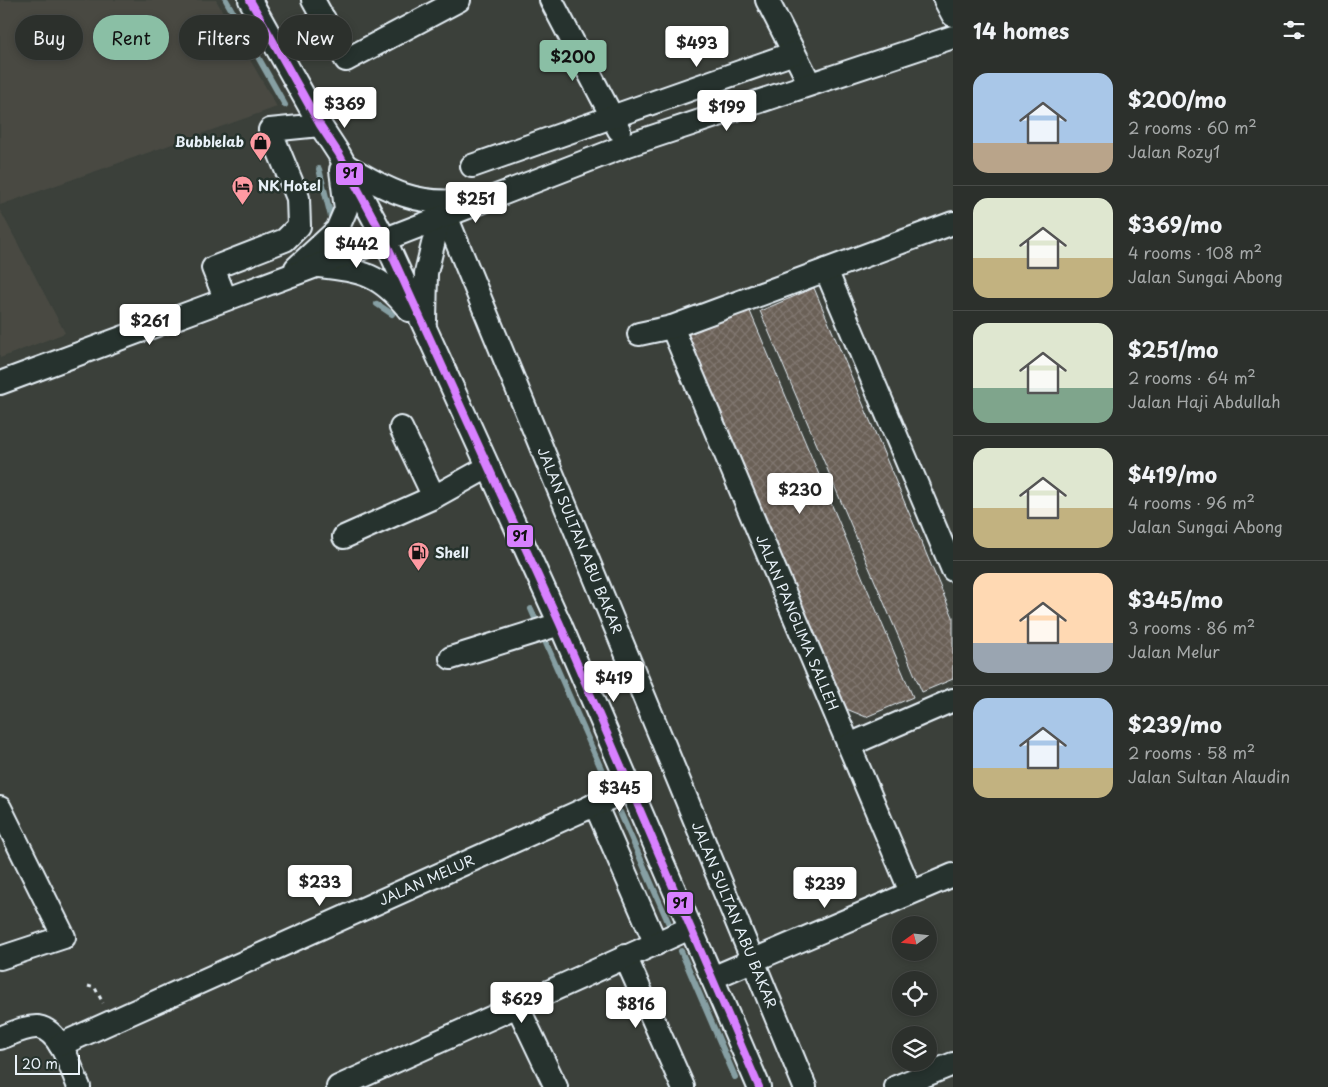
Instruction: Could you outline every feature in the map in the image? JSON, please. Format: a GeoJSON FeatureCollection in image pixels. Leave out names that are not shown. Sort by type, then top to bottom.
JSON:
{"type":"FeatureCollection","features":[{"type":"Feature","properties":{"kind":"street"},"geometry":{"type":"LineString","coordinates":[[250,0],[384,238],[560,624],[712,978],[754,1085]]}},
{"type":"Feature","properties":{"kind":"street"},"geometry":{"type":"LineString","coordinates":[[276,46],[318,10],[346,60],[421,9],[459,0]]}},
{"type":"Feature","properties":{"kind":"street"},"geometry":{"type":"LineString","coordinates":[[551,0],[628,146]]}},
{"type":"Feature","properties":{"kind":"street"},"geometry":{"type":"LineString","coordinates":[[767,0],[810,84]]}},
{"type":"Feature","properties":{"kind":"street"},"geometry":{"type":"LineString","coordinates":[[945,0],[953,15]]}},
{"type":"Feature","properties":{"kind":"street"},"geometry":{"type":"LineString","coordinates":[[0,383],[225,298],[316,266],[384,238],[628,146],[953,37]]}},
{"type":"Feature","properties":{"kind":"street"},"geometry":{"type":"LineString","coordinates":[[472,166],[794,53]]}},
{"type":"Feature","properties":{"kind":"street"},"geometry":{"type":"LineString","coordinates":[[225,298],[212,268],[285,240],[299,226],[298,198],[270,130],[320,124]]}},
{"type":"Feature","properties":{"kind":"street"},"geometry":{"type":"LineString","coordinates":[[341,159],[375,183],[416,200],[445,203],[491,197]]}},
{"type":"Feature","properties":{"kind":"street"},"geometry":{"type":"LineString","coordinates":[[288,276],[337,230],[346,209],[341,159]]}},
{"type":"Feature","properties":{"kind":"street"},"geometry":{"type":"LineString","coordinates":[[427,332],[426,273],[443,217]]}},
{"type":"Feature","properties":{"kind":"street","name":"JALAN SULTAN ABU BAKAR"},"geometry":{"type":"LineString","coordinates":[[443,217],[805,1087]]}},
{"type":"Feature","properties":{"kind":"street"},"geometry":{"type":"LineString","coordinates":[[639,334],[672,327],[953,223]]}},
{"type":"Feature","properties":{"kind":"street"},"geometry":{"type":"LineString","coordinates":[[316,266],[355,270],[379,280],[395,292],[427,332]]}},
{"type":"Feature","properties":{"kind":"street"},"geometry":{"type":"LineString","coordinates":[[826,270],[953,570]]}},
{"type":"Feature","properties":{"kind":"street","name":"JALAN PANGLIMA SALLEH"},"geometry":{"type":"LineString","coordinates":[[672,327],[911,892]]}},
{"type":"Feature","properties":{"kind":"street"},"geometry":{"type":"LineString","coordinates":[[401,428],[434,497]]}},
{"type":"Feature","properties":{"kind":"street"},"geometry":{"type":"LineString","coordinates":[[344,537],[434,497],[488,467]]}},
{"type":"Feature","properties":{"kind":"street"},"geometry":{"type":"LineString","coordinates":[[451,658],[560,624]]}},
{"type":"Feature","properties":{"kind":"street"},"geometry":{"type":"LineString","coordinates":[[849,745],[953,700]]}},
{"type":"Feature","properties":{"kind":"street","name":"JALAN MELUR"},"geometry":{"type":"LineString","coordinates":[[60,1045],[630,789]]}},
{"type":"Feature","properties":{"kind":"street"},"geometry":{"type":"LineString","coordinates":[[595,804],[656,944]]}},
{"type":"Feature","properties":{"kind":"street"},"geometry":{"type":"LineString","coordinates":[[0,808],[64,936],[0,958]]}},
{"type":"Feature","properties":{"kind":"street"},"geometry":{"type":"LineString","coordinates":[[712,978],[953,875]]}},
{"type":"Feature","properties":{"kind":"street"},"geometry":{"type":"LineString","coordinates":[[338,1087],[690,928]]}},
{"type":"Feature","properties":{"kind":"street"},"geometry":{"type":"LineString","coordinates":[[625,956],[682,1087]]}},
{"type":"Feature","properties":{"kind":"street"},"geometry":{"type":"LineString","coordinates":[[517,1006],[556,1087]]}},
{"type":"Feature","properties":{"kind":"street"},"geometry":{"type":"LineString","coordinates":[[0,1038],[27,1028],[38,1027],[49,1032],[60,1045],[79,1087]]}},
{"type":"Feature","properties":{"kind":"street"},"geometry":{"type":"LineString","coordinates":[[896,1087],[953,1064]]}},
{"type":"Feature","properties":{"kind":"shaded area"},"geometry":{"type":"Polygon","coordinates":[[[0,0],[216,0],[225,15],[179,15],[179,60],[250,60],[277,107],[0,205],[0,0]]]}},
{"type":"Feature","properties":{"kind":"shaded area"},"geometry":{"type":"Polygon","coordinates":[[[0,210],[65,333],[0,358],[0,210]]]}},
{"type":"Feature","properties":{"kind":"building"},"geometry":{"type":"Polygon","coordinates":[[[814,288],[953,617],[953,679],[922,692],[760,311],[814,288]]]}},
{"type":"Feature","properties":{"kind":"building"},"geometry":{"type":"Polygon","coordinates":[[[749,309],[913,697],[866,717],[844,708],[687,335],[749,309]]]}},
{"type":"Feature","properties":{"kind":"waterway"},"geometry":{"type":"LineString","coordinates":[[226,0],[285,105]]}},
{"type":"Feature","properties":{"kind":"waterway"},"geometry":{"type":"LineString","coordinates":[[319,169],[331,217]]}},
{"type":"Feature","properties":{"kind":"waterway"},"geometry":{"type":"LineString","coordinates":[[377,304],[392,314]]}},
{"type":"Feature","properties":{"kind":"waterway"},"geometry":{"type":"LineString","coordinates":[[531,609],[606,780]]}},
{"type":"Feature","properties":{"kind":"waterway"},"geometry":{"type":"LineString","coordinates":[[620,812],[669,924]]}},
{"type":"Feature","properties":{"kind":"waterway"},"geometry":{"type":"LineString","coordinates":[[681,951],[735,1077]]}},
{"type":"Feature","properties":{"kind":"transit line","name":"91"},"geometry":{"type":"LineString","coordinates":[[250,0],[320,125],[339,154],[384,238],[560,624],[759,1087]]}},
{"type":"Feature","properties":{"kind":"place","name":"Bubblelab"},"geometry":{"type":"Point","coordinates":[260,161]}},
{"type":"Feature","properties":{"kind":"place","name":"NK Hotel"},"geometry":{"type":"Point","coordinates":[242,205]}},
{"type":"Feature","properties":{"kind":"place","name":"Shell"},"geometry":{"type":"Point","coordinates":[419,572]}}]}
